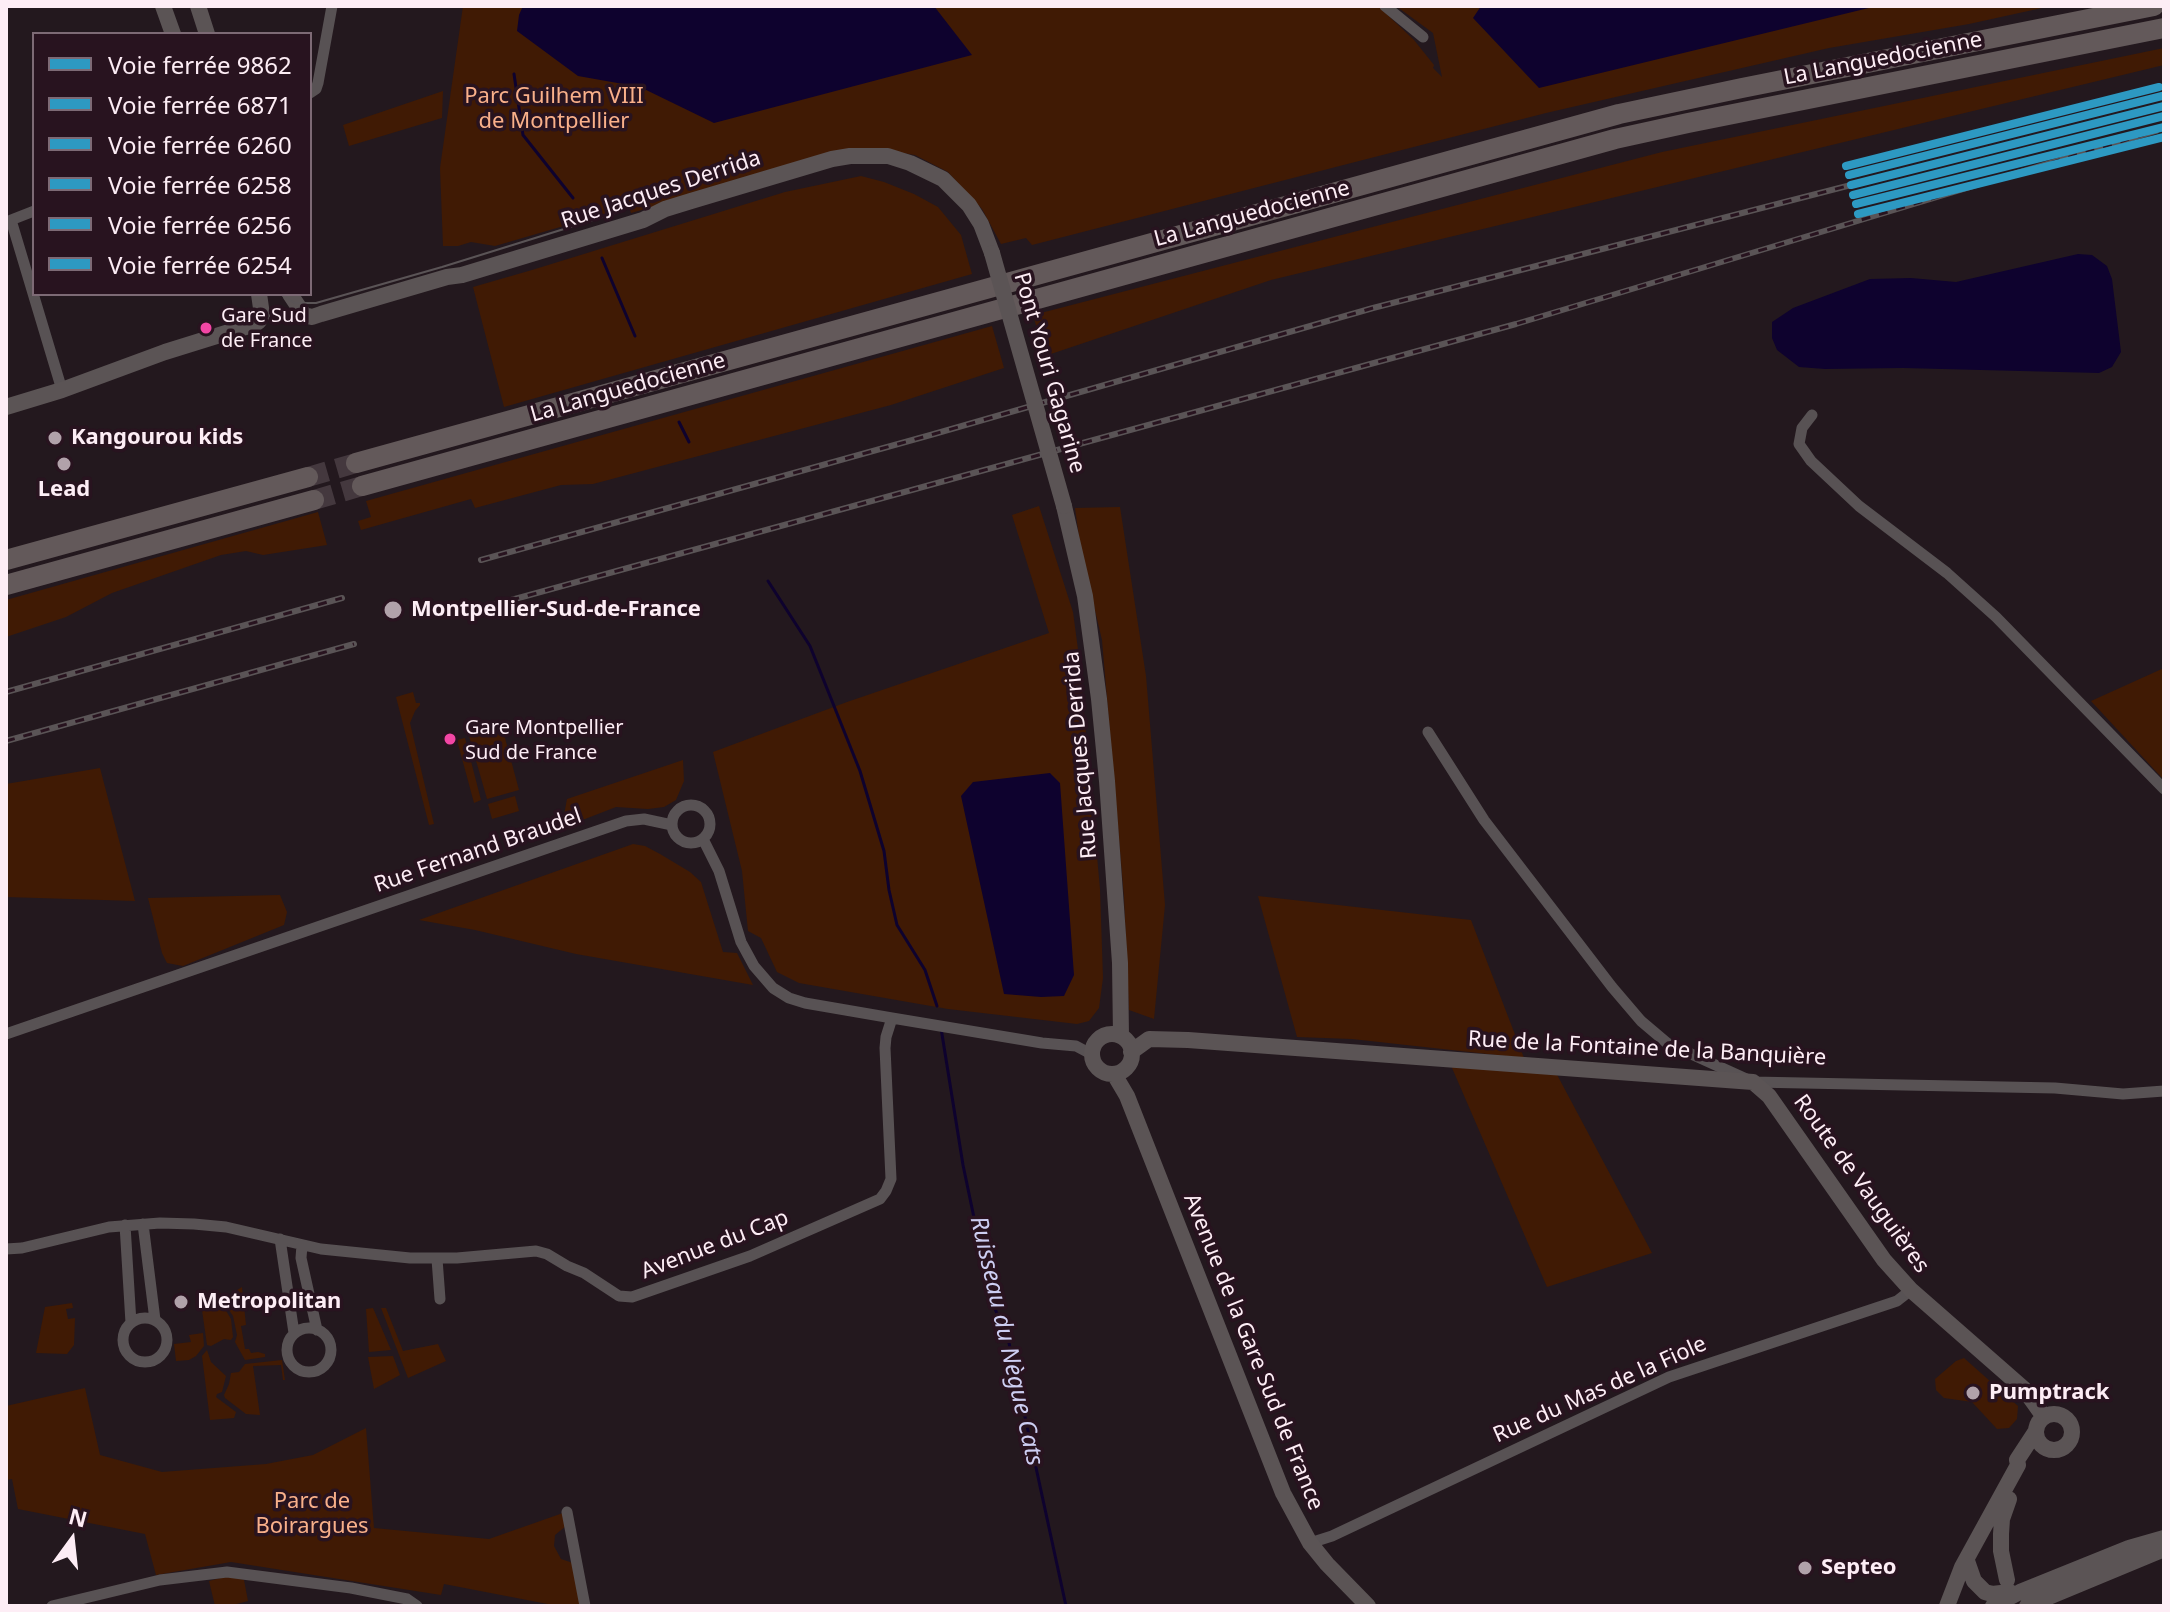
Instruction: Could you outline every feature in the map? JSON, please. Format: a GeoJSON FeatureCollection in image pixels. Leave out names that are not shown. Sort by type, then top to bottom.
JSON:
{"type":"FeatureCollection","features":[{"type":"Feature","properties":{"kind":"highway","name":"La Languedocienne"},"geometry":{"type":"LineString","coordinates":[[356,463],[1619,114],[2154,6]]}},
{"type":"Feature","properties":{"kind":"highway","name":"La Languedocienne"},"geometry":{"type":"LineString","coordinates":[[362,486],[1615,139],[2164,28]]}},
{"type":"Feature","properties":{"kind":"highway"},"geometry":{"type":"LineString","coordinates":[[6,560],[308,477]]}},
{"type":"Feature","properties":{"kind":"highway"},"geometry":{"type":"LineString","coordinates":[[6,585],[314,500]]}},
{"type":"Feature","properties":{"kind":"street"},"geometry":{"type":"LineString","coordinates":[[163,6],[172,32]]}},
{"type":"Feature","properties":{"kind":"street"},"geometry":{"type":"LineString","coordinates":[[198,6],[206,32]]}},
{"type":"Feature","properties":{"kind":"street"},"geometry":{"type":"LineString","coordinates":[[312,92],[318,83],[332,6]]}},
{"type":"Feature","properties":{"kind":"street"},"geometry":{"type":"LineString","coordinates":[[1385,6],[1423,37]]}},
{"type":"Feature","properties":{"kind":"street","name":"Rue Jacques Derrida"},"geometry":{"type":"LineString","coordinates":[[291,296],[304,315],[312,317],[462,275],[628,224],[691,201],[850,156],[888,156],[943,179],[969,205],[981,224],[992,253]]}},
{"type":"Feature","properties":{"kind":"street"},"geometry":{"type":"LineString","coordinates":[[32,212],[11,220],[32,290]]}},
{"type":"Feature","properties":{"kind":"street","name":"Pont Youri Gagarine"},"geometry":{"type":"LineString","coordinates":[[992,253],[1064,506]]}},
{"type":"Feature","properties":{"kind":"street"},"geometry":{"type":"LineString","coordinates":[[34,296],[62,390]]}},
{"type":"Feature","properties":{"kind":"street"},"geometry":{"type":"LineString","coordinates":[[6,407],[255,324],[262,315],[259,296]]}},
{"type":"Feature","properties":{"kind":"street"},"geometry":{"type":"LineString","coordinates":[[1812,415],[1802,428],[1799,444],[1811,461],[1859,506],[1947,573],[1996,617],[2164,789]]}},
{"type":"Feature","properties":{"kind":"street","name":"Rue Jacques Derrida"},"geometry":{"type":"LineString","coordinates":[[1064,506],[1094,649],[1120,963],[1121,1004],[1098,1043]]}},
{"type":"Feature","properties":{"kind":"street","name":"Route de Vauguières"},"geometry":{"type":"LineString","coordinates":[[1428,732],[1484,820],[1641,1021],[1667,1043],[1753,1082],[1769,1096],[1884,1260],[1911,1290],[2024,1389],[2040,1424]]}},
{"type":"Feature","properties":{"kind":"street"},"geometry":{"type":"LineString","coordinates":[[686,805],[698,806],[707,813],[710,824],[707,835],[692,843],[680,840],[672,825],[680,808],[686,805]]}},
{"type":"Feature","properties":{"kind":"street","name":"Rue Fernand Braudel"},"geometry":{"type":"LineString","coordinates":[[6,1034],[626,821],[644,819],[672,825]]}},
{"type":"Feature","properties":{"kind":"street"},"geometry":{"type":"LineString","coordinates":[[703,839],[719,871],[741,942],[761,977],[789,998],[1042,1043],[1098,1043],[1130,1046],[1129,1064],[1120,1072],[1107,1074],[1096,1067],[1098,1043]]}},
{"type":"Feature","properties":{"kind":"street","name":"Avenue du Cap"},"geometry":{"type":"LineString","coordinates":[[6,1249],[22,1248],[93,1229],[143,1224],[194,1224],[226,1227],[302,1245],[366,1254],[437,1259],[536,1251],[584,1273],[619,1296],[632,1297],[750,1256],[880,1199],[891,1179],[885,1048],[892,1018]]}},
{"type":"Feature","properties":{"kind":"street","name":"Rue de la Fontaine de la Banquière"},"geometry":{"type":"LineString","coordinates":[[1131,1052],[1149,1039],[1188,1040],[1753,1082],[2055,1088],[2123,1094],[2164,1091]]}},
{"type":"Feature","properties":{"kind":"street","name":"Avenue de la Gare Sud de France"},"geometry":{"type":"LineString","coordinates":[[1120,1072],[1283,1493],[1310,1543],[1333,1572],[1368,1606]]}},
{"type":"Feature","properties":{"kind":"street"},"geometry":{"type":"LineString","coordinates":[[143,1224],[155,1320]]}},
{"type":"Feature","properties":{"kind":"street"},"geometry":{"type":"LineString","coordinates":[[125,1225],[131,1323],[124,1336],[126,1350],[135,1360],[148,1362],[162,1355],[167,1342],[165,1329],[155,1320],[140,1319],[131,1323]]}},
{"type":"Feature","properties":{"kind":"street"},"geometry":{"type":"LineString","coordinates":[[280,1239],[294,1333],[287,1347],[289,1358],[296,1367],[307,1372],[324,1366],[330,1355],[327,1337],[317,1330],[305,1328],[294,1333]]}},
{"type":"Feature","properties":{"kind":"street"},"geometry":{"type":"LineString","coordinates":[[302,1245],[301,1258],[317,1330]]}},
{"type":"Feature","properties":{"kind":"street"},"geometry":{"type":"LineString","coordinates":[[437,1259],[440,1299]]}},
{"type":"Feature","properties":{"kind":"street","name":"Rue du Mas de la Fiole"},"geometry":{"type":"LineString","coordinates":[[1310,1543],[1332,1536],[1669,1377],[1897,1301],[1911,1290]]}},
{"type":"Feature","properties":{"kind":"street"},"geometry":{"type":"LineString","coordinates":[[2007,1580],[2001,1534],[2006,1505],[2013,1490],[2017,1460],[2040,1424],[2049,1414],[2067,1418],[2072,1429],[2070,1441],[2057,1450],[2048,1449],[2039,1442],[2040,1424]]}},
{"type":"Feature","properties":{"kind":"street"},"geometry":{"type":"LineString","coordinates":[[1947,1606],[1966,1580],[1967,1561],[2015,1472],[2048,1449]]}},
{"type":"Feature","properties":{"kind":"street"},"geometry":{"type":"LineString","coordinates":[[567,1512],[585,1606]]}},
{"type":"Feature","properties":{"kind":"street"},"geometry":{"type":"LineString","coordinates":[[1993,1606],[2023,1599],[2162,1544]]}},
{"type":"Feature","properties":{"kind":"street"},"geometry":{"type":"LineString","coordinates":[[52,1606],[160,1580],[227,1572],[351,1588],[407,1599],[417,1606]]}},
{"type":"Feature","properties":{"kind":"street"},"geometry":{"type":"LineString","coordinates":[[1966,1580],[1985,1592],[2004,1592],[2023,1599]]}},
{"type":"Feature","properties":{"kind":"green space","name":"Parc Guilhem VIII de Montpellier"},"geometry":{"type":"Polygon","coordinates":[[[463,6],[1378,6],[1414,40],[1442,77],[1433,33],[1396,6],[2051,6],[1969,24],[1829,48],[1546,113],[1032,245],[1026,238],[1001,244],[982,209],[948,172],[915,155],[874,148],[834,155],[631,213],[629,207],[495,246],[471,242],[443,246],[440,168],[463,6]]]}},
{"type":"Feature","properties":{"kind":"green space"},"geometry":{"type":"Polygon","coordinates":[[[2164,48],[2164,65],[1271,280],[1045,356],[1033,315],[1662,152],[2164,48]]]}},
{"type":"Feature","properties":{"kind":"green space"},"geometry":{"type":"Polygon","coordinates":[[[443,91],[442,118],[349,146],[343,125],[443,91]]]}},
{"type":"Feature","properties":{"kind":"green space"},"geometry":{"type":"Polygon","coordinates":[[[861,176],[914,194],[938,207],[961,235],[972,274],[504,407],[473,287],[785,192],[861,176]]]}},
{"type":"Feature","properties":{"kind":"green space"},"geometry":{"type":"Polygon","coordinates":[[[992,326],[1004,368],[891,405],[593,484],[561,485],[475,508],[471,499],[361,530],[358,521],[371,517],[366,501],[992,326]]]}},
{"type":"Feature","properties":{"kind":"green space"},"geometry":{"type":"Polygon","coordinates":[[[1039,506],[1073,612],[1079,657],[1100,889],[1103,978],[1099,1008],[1089,1021],[1077,1024],[948,1009],[799,983],[777,972],[761,938],[748,931],[742,871],[713,752],[1049,633],[1012,515],[1039,506]]]}},
{"type":"Feature","properties":{"kind":"green space"},"geometry":{"type":"Polygon","coordinates":[[[1120,507],[1146,676],[1165,905],[1154,1019],[1129,1010],[1124,897],[1102,640],[1081,551],[1075,508],[1120,507]]]}},
{"type":"Feature","properties":{"kind":"green space"},"geometry":{"type":"Polygon","coordinates":[[[318,512],[327,545],[263,555],[246,551],[221,555],[112,593],[66,617],[6,637],[6,600],[318,512]]]}},
{"type":"Feature","properties":{"kind":"green space"},"geometry":{"type":"Polygon","coordinates":[[[2164,668],[2164,780],[2091,701],[2164,668]]]}},
{"type":"Feature","properties":{"kind":"green space"},"geometry":{"type":"Polygon","coordinates":[[[413,692],[416,703],[420,705],[410,723],[434,824],[429,825],[396,697],[413,692]]]}},
{"type":"Feature","properties":{"kind":"green space"},"geometry":{"type":"Polygon","coordinates":[[[502,727],[519,790],[487,799],[469,736],[502,727]]]}},
{"type":"Feature","properties":{"kind":"green space"},"geometry":{"type":"Polygon","coordinates":[[[465,738],[481,800],[474,803],[457,740],[465,738]]]}},
{"type":"Feature","properties":{"kind":"green space"},"geometry":{"type":"Polygon","coordinates":[[[683,760],[684,781],[676,800],[664,807],[616,807],[567,826],[564,815],[567,799],[683,760]]]}},
{"type":"Feature","properties":{"kind":"green space"},"geometry":{"type":"Polygon","coordinates":[[[100,768],[135,901],[6,897],[6,784],[100,768]]]}},
{"type":"Feature","properties":{"kind":"green space"},"geometry":{"type":"Polygon","coordinates":[[[515,796],[519,811],[492,819],[488,804],[515,796]]]}},
{"type":"Feature","properties":{"kind":"green space"},"geometry":{"type":"Polygon","coordinates":[[[633,844],[660,854],[701,882],[723,952],[737,953],[753,985],[576,954],[419,920],[633,844]]]}},
{"type":"Feature","properties":{"kind":"green space"},"geometry":{"type":"Polygon","coordinates":[[[280,895],[287,912],[284,925],[183,966],[167,963],[148,898],[280,895]]]}},
{"type":"Feature","properties":{"kind":"green space"},"geometry":{"type":"Polygon","coordinates":[[[1258,896],[1471,920],[1524,1058],[1352,1039],[1297,1037],[1258,896]]]}},
{"type":"Feature","properties":{"kind":"green space"},"geometry":{"type":"Polygon","coordinates":[[[1449,1061],[1554,1069],[1652,1253],[1547,1287],[1449,1061]]]}},
{"type":"Feature","properties":{"kind":"green space"},"geometry":{"type":"Polygon","coordinates":[[[242,1287],[246,1325],[241,1326],[245,1349],[251,1353],[265,1354],[265,1357],[245,1360],[235,1342],[237,1335],[233,1316],[223,1301],[214,1295],[229,1295],[242,1287]]]}},
{"type":"Feature","properties":{"kind":"green space"},"geometry":{"type":"Polygon","coordinates":[[[203,1294],[225,1309],[231,1319],[231,1340],[224,1339],[207,1345],[200,1296],[203,1294]]]}},
{"type":"Feature","properties":{"kind":"green space"},"geometry":{"type":"Polygon","coordinates":[[[72,1303],[73,1308],[66,1309],[68,1319],[75,1318],[74,1345],[67,1354],[36,1353],[45,1307],[72,1303]]]}},
{"type":"Feature","properties":{"kind":"green space"},"geometry":{"type":"Polygon","coordinates":[[[373,1308],[391,1350],[369,1352],[366,1309],[373,1308]]]}},
{"type":"Feature","properties":{"kind":"green space"},"geometry":{"type":"Polygon","coordinates":[[[381,1308],[386,1308],[403,1351],[438,1344],[446,1361],[408,1378],[381,1308]]]}},
{"type":"Feature","properties":{"kind":"green space"},"geometry":{"type":"Polygon","coordinates":[[[203,1333],[204,1346],[196,1356],[176,1361],[174,1344],[191,1342],[189,1335],[203,1333]]]}},
{"type":"Feature","properties":{"kind":"green space"},"geometry":{"type":"Polygon","coordinates":[[[207,1350],[211,1362],[226,1376],[222,1392],[216,1397],[236,1412],[234,1418],[210,1420],[202,1356],[207,1350]]]}},
{"type":"Feature","properties":{"kind":"green space"},"geometry":{"type":"Polygon","coordinates":[[[393,1356],[400,1375],[374,1389],[368,1357],[393,1356]]]}},
{"type":"Feature","properties":{"kind":"green space","name":"Pumptrack"},"geometry":{"type":"Polygon","coordinates":[[[1964,1358],[2018,1406],[2017,1419],[2009,1428],[1997,1429],[1972,1402],[1944,1398],[1936,1390],[1935,1379],[1964,1358]]]}},
{"type":"Feature","properties":{"kind":"green space"},"geometry":{"type":"Polygon","coordinates":[[[282,1360],[285,1380],[281,1365],[253,1366],[260,1415],[246,1414],[225,1398],[231,1373],[239,1372],[245,1364],[282,1360]]]}},
{"type":"Feature","properties":{"kind":"green space","name":"Parc de Boirargues"},"geometry":{"type":"Polygon","coordinates":[[[85,1388],[100,1455],[162,1472],[266,1464],[313,1455],[366,1428],[374,1528],[489,1539],[563,1513],[566,1526],[555,1535],[554,1546],[561,1559],[573,1563],[581,1606],[558,1606],[444,1584],[441,1595],[231,1562],[156,1575],[145,1534],[18,1509],[12,1479],[6,1480],[6,1406],[85,1388]]]}},
{"type":"Feature","properties":{"kind":"green space"},"geometry":{"type":"Polygon","coordinates":[[[229,1576],[244,1580],[248,1601],[215,1606],[209,1581],[229,1576]]]}},
{"type":"Feature","properties":{"kind":"shaded area"},"geometry":{"type":"Polygon","coordinates":[[[523,6],[934,6],[972,55],[714,123],[640,87],[578,76],[517,31],[523,6]]]}},
{"type":"Feature","properties":{"kind":"shaded area"},"geometry":{"type":"Polygon","coordinates":[[[1481,6],[1877,6],[1539,88],[1473,18],[1481,6]]]}},
{"type":"Feature","properties":{"kind":"shaded area"},"geometry":{"type":"Polygon","coordinates":[[[2078,254],[2092,255],[2107,266],[2112,279],[2121,352],[2112,367],[2099,373],[1799,367],[1777,350],[1772,338],[1772,322],[1793,308],[1870,279],[1911,278],[1956,282],[2078,254]]]}},
{"type":"Feature","properties":{"kind":"shaded area"},"geometry":{"type":"Polygon","coordinates":[[[1050,773],[1060,783],[1074,975],[1064,996],[1004,994],[961,796],[973,782],[1050,773]]]}},
{"type":"Feature","properties":{"kind":"waterway","name":"Ruisseau du Nègue Cats"},"geometry":{"type":"LineString","coordinates":[[514,74],[523,135],[573,198]]}},
{"type":"Feature","properties":{"kind":"waterway","name":"Ruisseau du Nègue Cats"},"geometry":{"type":"LineString","coordinates":[[602,258],[635,336]]}},
{"type":"Feature","properties":{"kind":"waterway","name":"Ruisseau du Nègue Cats"},"geometry":{"type":"LineString","coordinates":[[679,422],[689,442]]}},
{"type":"Feature","properties":{"kind":"waterway","name":"Ruisseau du Nègue Cats"},"geometry":{"type":"LineString","coordinates":[[768,581],[810,646],[860,771],[884,851],[897,925],[925,970],[937,1006]]}},
{"type":"Feature","properties":{"kind":"waterway","name":"Ruisseau du Nègue Cats"},"geometry":{"type":"LineString","coordinates":[[941,1028],[963,1165],[991,1299],[1009,1343],[1066,1606]]}},
{"type":"Feature","properties":{"kind":"tunnel"},"geometry":{"type":"LineString","coordinates":[[308,477],[356,463]]}},
{"type":"Feature","properties":{"kind":"tunnel"},"geometry":{"type":"LineString","coordinates":[[314,500],[362,486]]}},
{"type":"Feature","properties":{"kind":"tram line"},"geometry":{"type":"LineString","coordinates":[[283,296],[295,303],[316,303],[625,210]]}},
{"type":"Feature","properties":{"kind":"railway"},"geometry":{"type":"LineString","coordinates":[[493,605],[1516,324],[2156,131]]}},
{"type":"Feature","properties":{"kind":"railway"},"geometry":{"type":"LineString","coordinates":[[481,560],[1373,308],[1851,185]]}},
{"type":"Feature","properties":{"kind":"railway"},"geometry":{"type":"LineString","coordinates":[[6,692],[342,598]]}},
{"type":"Feature","properties":{"kind":"railway"},"geometry":{"type":"LineString","coordinates":[[6,741],[354,644]]}},
{"type":"Feature","properties":{"kind":"rail line","name":"6256"},"geometry":{"type":"LineString","coordinates":[[1846,166],[2159,87]]}},
{"type":"Feature","properties":{"kind":"rail line","name":"6260"},"geometry":{"type":"LineString","coordinates":[[1849,175],[2162,96]]}},
{"type":"Feature","properties":{"kind":"rail line","name":"9862"},"geometry":{"type":"LineString","coordinates":[[1851,185],[2164,106]]}},
{"type":"Feature","properties":{"kind":"rail line","name":"6871"},"geometry":{"type":"LineString","coordinates":[[1853,195],[2164,116]]}},
{"type":"Feature","properties":{"kind":"rail line","name":"6258"},"geometry":{"type":"LineString","coordinates":[[1856,204],[2164,127]]}},
{"type":"Feature","properties":{"kind":"rail line","name":"6254"},"geometry":{"type":"LineString","coordinates":[[1858,214],[2164,137]]}},
{"type":"Feature","properties":{"kind":"place","name":"Gare Sud de France"},"geometry":{"type":"Point","coordinates":[206,328]}},
{"type":"Feature","properties":{"kind":"place","name":"Kangourou kids"},"geometry":{"type":"Point","coordinates":[55,438]}},
{"type":"Feature","properties":{"kind":"place","name":"Lead"},"geometry":{"type":"Point","coordinates":[64,464]}},
{"type":"Feature","properties":{"kind":"place","name":"Montpellier-Sud-de-France"},"geometry":{"type":"Point","coordinates":[393,610]}},
{"type":"Feature","properties":{"kind":"place","name":"Gare Montpellier Sud de France"},"geometry":{"type":"Point","coordinates":[450,739]}},
{"type":"Feature","properties":{"kind":"place","name":"Metropolitan"},"geometry":{"type":"Point","coordinates":[181,1302]}},
{"type":"Feature","properties":{"kind":"place","name":"Pumptrack"},"geometry":{"type":"Point","coordinates":[1973,1393]}},
{"type":"Feature","properties":{"kind":"place","name":"Septeo"},"geometry":{"type":"Point","coordinates":[1805,1568]}}]}
